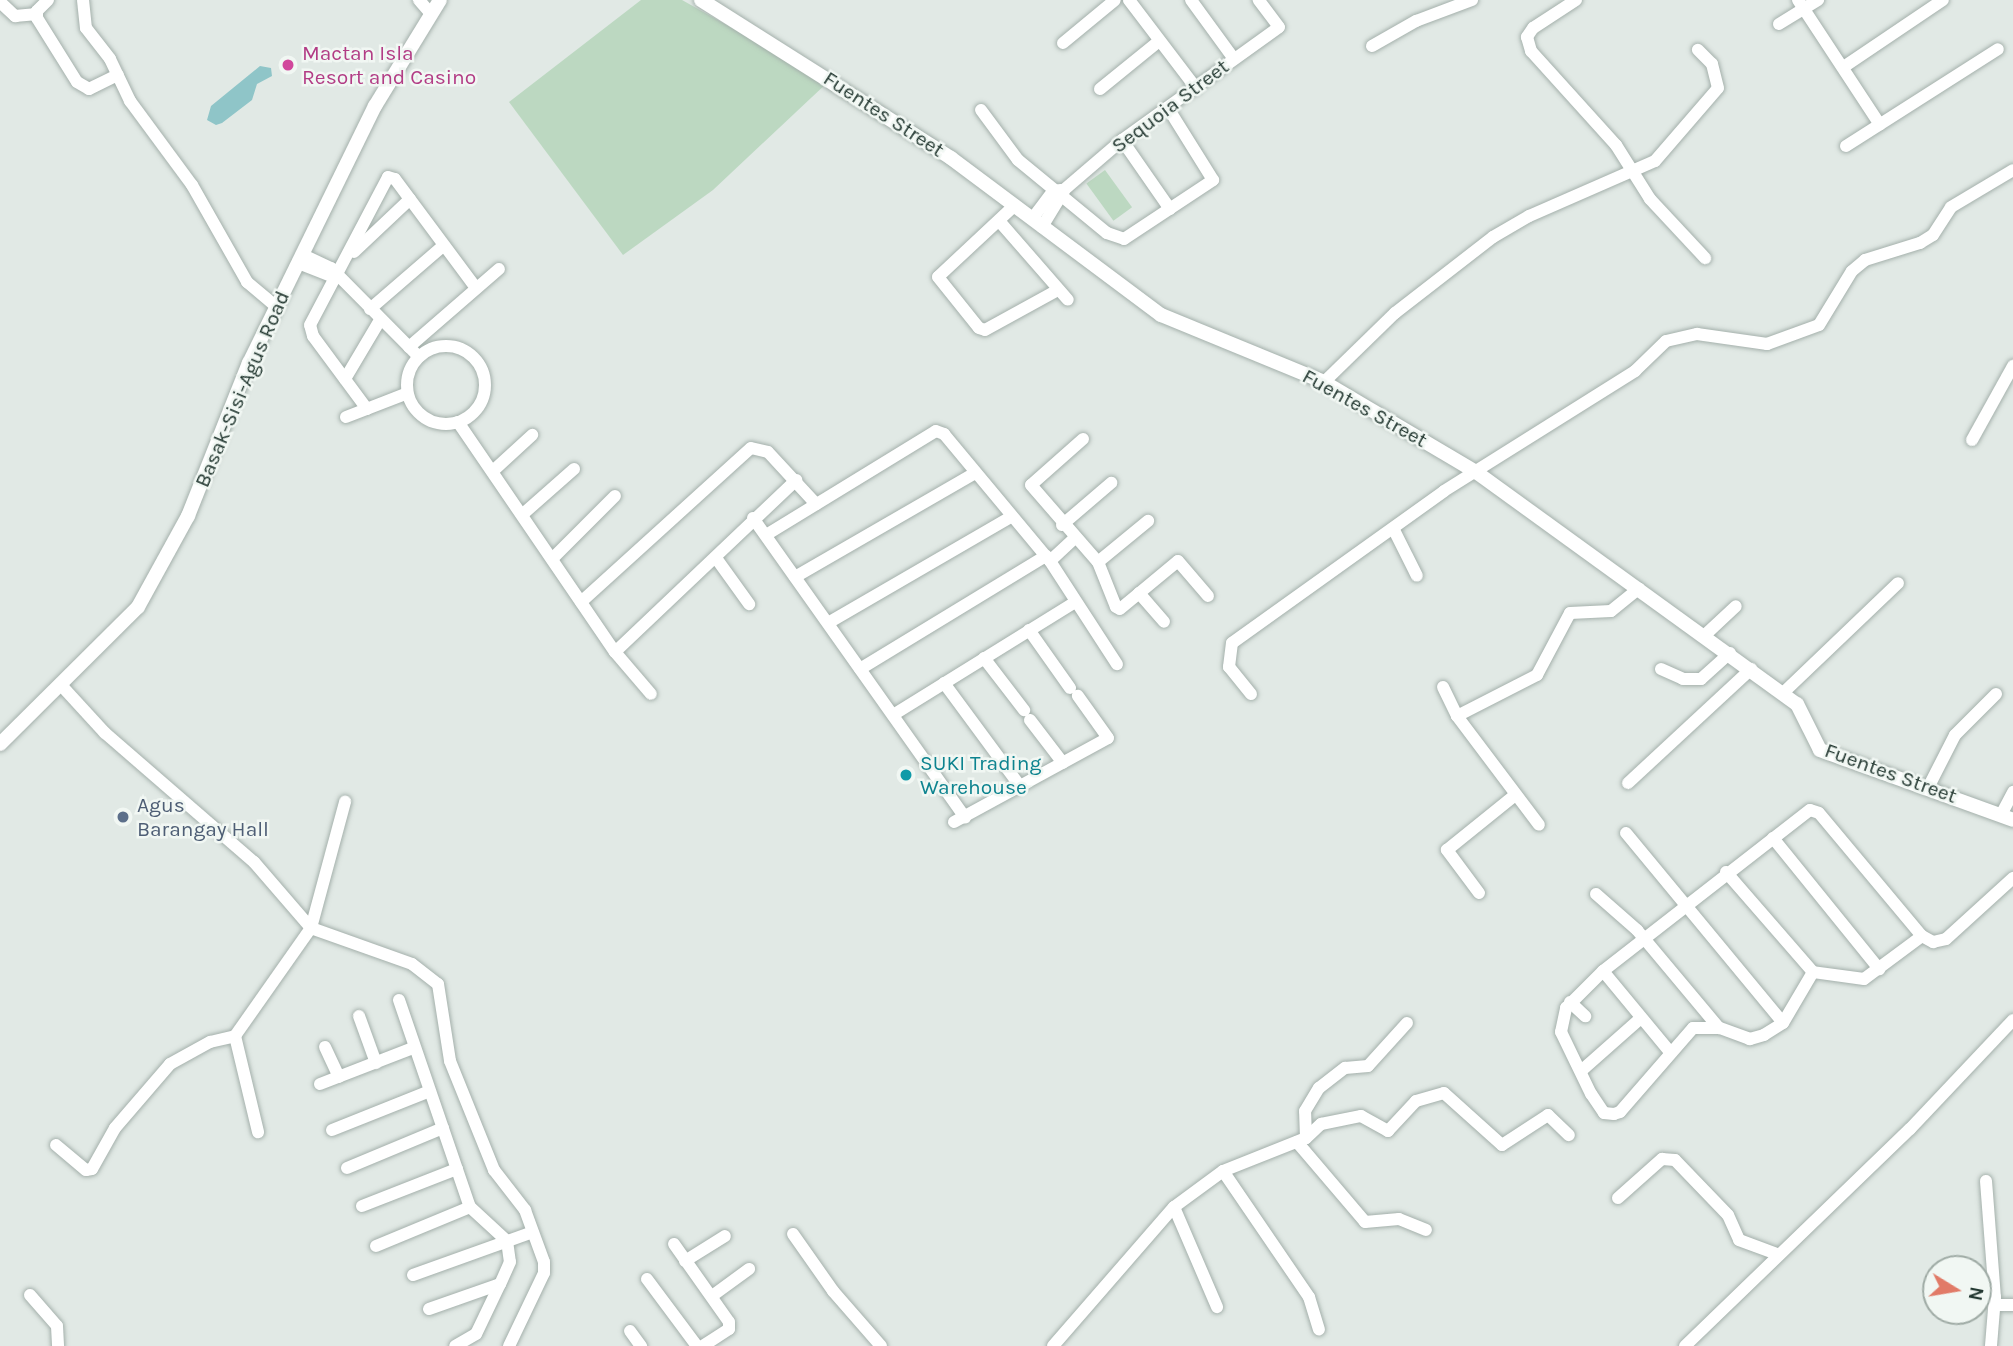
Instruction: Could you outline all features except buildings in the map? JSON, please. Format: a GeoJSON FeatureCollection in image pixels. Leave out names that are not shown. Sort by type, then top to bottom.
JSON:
{"type":"FeatureCollection","features":[{"type":"Feature","properties":{"kind":"street"},"geometry":{"type":"LineString","coordinates":[[0,2],[15,16],[37,14],[48,0]]}},
{"type":"Feature","properties":{"kind":"street"},"geometry":{"type":"LineString","coordinates":[[83,0],[86,29],[118,75],[130,101],[192,184],[241,274],[277,307]]}},
{"type":"Feature","properties":{"kind":"street"},"geometry":{"type":"LineString","coordinates":[[419,0],[431,13]]}},
{"type":"Feature","properties":{"kind":"street","name":"Basak-Sisi-Agus Road"},"geometry":{"type":"LineString","coordinates":[[0,744],[138,607],[188,516],[249,363],[375,106],[440,0]]}},
{"type":"Feature","properties":{"kind":"street","name":"Fuentes Street"},"geometry":{"type":"LineString","coordinates":[[701,0],[882,111],[1161,315],[1324,382],[1476,472],[1797,704],[1820,750],[1928,786],[2007,817]]}},
{"type":"Feature","properties":{"kind":"street"},"geometry":{"type":"LineString","coordinates":[[1063,43],[1115,0]]}},
{"type":"Feature","properties":{"kind":"street"},"geometry":{"type":"LineString","coordinates":[[1129,0],[1196,88]]}},
{"type":"Feature","properties":{"kind":"street"},"geometry":{"type":"LineString","coordinates":[[1191,0],[1234,59]]}},
{"type":"Feature","properties":{"kind":"street","name":"Sequoia Street"},"geometry":{"type":"LineString","coordinates":[[1037,223],[1060,193],[1122,140],[1279,27],[1259,0]]}},
{"type":"Feature","properties":{"kind":"street"},"geometry":{"type":"LineString","coordinates":[[1372,46],[1416,21],[1472,0]]}},
{"type":"Feature","properties":{"kind":"street"},"geometry":{"type":"LineString","coordinates":[[1779,24],[1802,4],[1818,0]]}},
{"type":"Feature","properties":{"kind":"street"},"geometry":{"type":"LineString","coordinates":[[1845,66],[1943,0]]}},
{"type":"Feature","properties":{"kind":"street"},"geometry":{"type":"LineString","coordinates":[[1567,2],[1533,28],[1528,44],[1616,145],[1650,199],[1705,258]]}},
{"type":"Feature","properties":{"kind":"street"},"geometry":{"type":"LineString","coordinates":[[1802,4],[1845,66],[1880,125]]}},
{"type":"Feature","properties":{"kind":"street"},"geometry":{"type":"LineString","coordinates":[[37,14],[82,87],[118,75]]}},
{"type":"Feature","properties":{"kind":"street"},"geometry":{"type":"LineString","coordinates":[[1100,89],[1159,41]]}},
{"type":"Feature","properties":{"kind":"street"},"geometry":{"type":"LineString","coordinates":[[1846,146],[1998,49]]}},
{"type":"Feature","properties":{"kind":"street"},"geometry":{"type":"LineString","coordinates":[[1324,382],[1395,313],[1493,237],[1529,216],[1655,161],[1716,92],[1718,77],[1698,50]]}},
{"type":"Feature","properties":{"kind":"street"},"geometry":{"type":"LineString","coordinates":[[981,110],[1018,160],[1107,233],[1124,239],[1213,180],[1168,108]]}},
{"type":"Feature","properties":{"kind":"street"},"geometry":{"type":"LineString","coordinates":[[1122,140],[1170,209]]}},
{"type":"Feature","properties":{"kind":"street"},"geometry":{"type":"LineString","coordinates":[[1251,694],[1229,667],[1231,643],[1296,593],[1394,530],[1476,472],[1635,372],[1666,341],[1696,334],[1767,344],[1819,325],[1852,271],[1864,260],[1920,243],[1933,235],[1951,207],[2013,170]]}},
{"type":"Feature","properties":{"kind":"street"},"geometry":{"type":"LineString","coordinates":[[366,409],[310,330],[384,181],[395,180],[476,288]]}},
{"type":"Feature","properties":{"kind":"street"},"geometry":{"type":"LineString","coordinates":[[347,258],[410,199]]}},
{"type":"Feature","properties":{"kind":"street"},"geometry":{"type":"LineString","coordinates":[[1014,205],[1000,222],[941,270],[941,284],[985,330],[1056,291]]}},
{"type":"Feature","properties":{"kind":"street"},"geometry":{"type":"LineString","coordinates":[[1000,222],[1056,291],[1068,300]]}},
{"type":"Feature","properties":{"kind":"street"},"geometry":{"type":"LineString","coordinates":[[370,309],[443,246]]}},
{"type":"Feature","properties":{"kind":"street"},"geometry":{"type":"LineString","coordinates":[[300,259],[331,268],[336,278],[414,352]]}},
{"type":"Feature","properties":{"kind":"street"},"geometry":{"type":"LineString","coordinates":[[414,352],[444,346],[462,349],[477,360],[484,377],[483,396],[474,412],[458,422],[427,419],[408,393],[409,374],[414,352],[476,288],[499,269]]}},
{"type":"Feature","properties":{"kind":"street"},"geometry":{"type":"LineString","coordinates":[[345,379],[380,320]]}},
{"type":"Feature","properties":{"kind":"street"},"geometry":{"type":"LineString","coordinates":[[1972,440],[2013,366]]}},
{"type":"Feature","properties":{"kind":"street"},"geometry":{"type":"LineString","coordinates":[[346,416],[408,393]]}},
{"type":"Feature","properties":{"kind":"street"},"geometry":{"type":"LineString","coordinates":[[458,422],[494,470],[615,652],[651,694]]}},
{"type":"Feature","properties":{"kind":"street"},"geometry":{"type":"LineString","coordinates":[[766,536],[936,431],[950,438],[975,473],[1048,559],[1116,664]]}},
{"type":"Feature","properties":{"kind":"street"},"geometry":{"type":"LineString","coordinates":[[494,470],[532,435]]}},
{"type":"Feature","properties":{"kind":"street"},"geometry":{"type":"LineString","coordinates":[[1083,439],[1031,485],[1062,525],[1098,562],[1116,607],[1120,609],[1178,561],[1208,596]]}},
{"type":"Feature","properties":{"kind":"street"},"geometry":{"type":"LineString","coordinates":[[581,602],[751,448],[762,447],[816,504]]}},
{"type":"Feature","properties":{"kind":"street"},"geometry":{"type":"LineString","coordinates":[[523,514],[574,469]]}},
{"type":"Feature","properties":{"kind":"street"},"geometry":{"type":"LineString","coordinates":[[795,577],[975,473]]}},
{"type":"Feature","properties":{"kind":"street"},"geometry":{"type":"LineString","coordinates":[[615,652],[796,480]]}},
{"type":"Feature","properties":{"kind":"street"},"geometry":{"type":"LineString","coordinates":[[1062,525],[1111,483]]}},
{"type":"Feature","properties":{"kind":"street"},"geometry":{"type":"LineString","coordinates":[[552,559],[615,496]]}},
{"type":"Feature","properties":{"kind":"street"},"geometry":{"type":"LineString","coordinates":[[828,623],[1011,517]]}},
{"type":"Feature","properties":{"kind":"street"},"geometry":{"type":"LineString","coordinates":[[753,518],[893,715],[959,819],[1108,738],[1029,630]]}},
{"type":"Feature","properties":{"kind":"street"},"geometry":{"type":"LineString","coordinates":[[1098,562],[1148,521]]}},
{"type":"Feature","properties":{"kind":"street"},"geometry":{"type":"LineString","coordinates":[[1394,530],[1417,576]]}},
{"type":"Feature","properties":{"kind":"street"},"geometry":{"type":"LineString","coordinates":[[860,669],[1048,559],[1075,538]]}},
{"type":"Feature","properties":{"kind":"street"},"geometry":{"type":"LineString","coordinates":[[716,558],[749,604]]}},
{"type":"Feature","properties":{"kind":"street"},"geometry":{"type":"LineString","coordinates":[[1783,693],[1898,583]]}},
{"type":"Feature","properties":{"kind":"street"},"geometry":{"type":"LineString","coordinates":[[1457,716],[1537,675],[1570,613],[1611,611],[1639,588]]}},
{"type":"Feature","properties":{"kind":"street"},"geometry":{"type":"LineString","coordinates":[[1139,593],[1164,622]]}},
{"type":"Feature","properties":{"kind":"street"},"geometry":{"type":"LineString","coordinates":[[893,715],[1075,602]]}},
{"type":"Feature","properties":{"kind":"street"},"geometry":{"type":"LineString","coordinates":[[1705,635],[1736,606]]}},
{"type":"Feature","properties":{"kind":"street"},"geometry":{"type":"LineString","coordinates":[[1661,669],[1683,679],[1701,679],[1730,653]]}},
{"type":"Feature","properties":{"kind":"street"},"geometry":{"type":"LineString","coordinates":[[984,658],[1063,763]]}},
{"type":"Feature","properties":{"kind":"street"},"geometry":{"type":"LineString","coordinates":[[1628,783],[1751,669]]}},
{"type":"Feature","properties":{"kind":"street"},"geometry":{"type":"LineString","coordinates":[[944,683],[1020,786]]}},
{"type":"Feature","properties":{"kind":"street"},"geometry":{"type":"LineString","coordinates":[[61,685],[105,733],[254,862],[311,929],[412,964],[438,984],[450,1061],[494,1170],[525,1210],[544,1273],[509,1346]]}},
{"type":"Feature","properties":{"kind":"street"},"geometry":{"type":"LineString","coordinates":[[1443,687],[1457,716],[1514,796],[1539,825]]}},
{"type":"Feature","properties":{"kind":"street"},"geometry":{"type":"LineString","coordinates":[[1928,786],[1955,736],[1996,694]]}},
{"type":"Feature","properties":{"kind":"street"},"geometry":{"type":"LineString","coordinates":[[2007,817],[2013,792]]}},
{"type":"Feature","properties":{"kind":"street"},"geometry":{"type":"LineString","coordinates":[[1479,892],[1447,850],[1514,796]]}},
{"type":"Feature","properties":{"kind":"street"},"geometry":{"type":"LineString","coordinates":[[56,1145],[86,1170],[92,1169],[114,1128],[162,1072],[209,1042],[235,1036],[311,929],[345,802]]}},
{"type":"Feature","properties":{"kind":"street"},"geometry":{"type":"LineString","coordinates":[[1813,972],[1783,1023],[1750,1039],[1719,1028],[1693,1028],[1620,1112],[1614,1114],[1604,1113],[1566,1046],[1562,1021],[1570,1002],[1644,937],[1810,810],[1819,813],[1922,936],[1934,942],[1946,939],[2013,878]]}},
{"type":"Feature","properties":{"kind":"street"},"geometry":{"type":"LineString","coordinates":[[1626,833],[1783,1023]]}},
{"type":"Feature","properties":{"kind":"street"},"geometry":{"type":"LineString","coordinates":[[1773,838],[1880,969]]}},
{"type":"Feature","properties":{"kind":"street"},"geometry":{"type":"LineString","coordinates":[[1726,872],[1813,972],[1864,979],[1922,936]]}},
{"type":"Feature","properties":{"kind":"street"},"geometry":{"type":"LineString","coordinates":[[1595,894],[1644,937],[1719,1028]]}},
{"type":"Feature","properties":{"kind":"street"},"geometry":{"type":"LineString","coordinates":[[1603,971],[1670,1052]]}},
{"type":"Feature","properties":{"kind":"street"},"geometry":{"type":"LineString","coordinates":[[399,1000],[413,1048],[470,1207],[507,1241],[510,1262],[476,1334],[455,1346]]}},
{"type":"Feature","properties":{"kind":"street"},"geometry":{"type":"LineString","coordinates":[[1570,1002],[1585,1017]]}},
{"type":"Feature","properties":{"kind":"street"},"geometry":{"type":"LineString","coordinates":[[359,1016],[376,1063]]}},
{"type":"Feature","properties":{"kind":"street"},"geometry":{"type":"LineString","coordinates":[[1581,1071],[1641,1018]]}},
{"type":"Feature","properties":{"kind":"street"},"geometry":{"type":"LineString","coordinates":[[1685,1346],[1777,1254],[1910,1129],[2013,1020]]}},
{"type":"Feature","properties":{"kind":"street"},"geometry":{"type":"LineString","coordinates":[[1407,1023],[1368,1066],[1345,1068],[1319,1088],[1306,1111],[1301,1140],[1365,1222],[1399,1219],[1426,1230]]}},
{"type":"Feature","properties":{"kind":"street"},"geometry":{"type":"LineString","coordinates":[[235,1036],[258,1132]]}},
{"type":"Feature","properties":{"kind":"street"},"geometry":{"type":"LineString","coordinates":[[326,1047],[339,1077]]}},
{"type":"Feature","properties":{"kind":"street"},"geometry":{"type":"LineString","coordinates":[[320,1084],[413,1048]]}},
{"type":"Feature","properties":{"kind":"street"},"geometry":{"type":"LineString","coordinates":[[332,1130],[430,1091]]}},
{"type":"Feature","properties":{"kind":"street"},"geometry":{"type":"LineString","coordinates":[[1053,1346],[1174,1207],[1223,1171],[1301,1140],[1321,1124],[1347,1116],[1361,1116],[1388,1131],[1416,1101],[1444,1093],[1502,1145],[1548,1115],[1569,1135]]}},
{"type":"Feature","properties":{"kind":"street"},"geometry":{"type":"LineString","coordinates":[[347,1168],[443,1128]]}},
{"type":"Feature","properties":{"kind":"street"},"geometry":{"type":"LineString","coordinates":[[1618,1198],[1662,1159],[1675,1160],[1728,1215],[1740,1240],[1777,1254]]}},
{"type":"Feature","properties":{"kind":"street"},"geometry":{"type":"LineString","coordinates":[[362,1206],[457,1169]]}},
{"type":"Feature","properties":{"kind":"street"},"geometry":{"type":"LineString","coordinates":[[1223,1171],[1309,1297],[1319,1329]]}},
{"type":"Feature","properties":{"kind":"street"},"geometry":{"type":"LineString","coordinates":[[1986,1181],[1994,1305],[1992,1346]]}},
{"type":"Feature","properties":{"kind":"street"},"geometry":{"type":"LineString","coordinates":[[376,1246],[470,1207]]}},
{"type":"Feature","properties":{"kind":"street"},"geometry":{"type":"LineString","coordinates":[[1174,1207],[1217,1307]]}},
{"type":"Feature","properties":{"kind":"street"},"geometry":{"type":"LineString","coordinates":[[413,1275],[533,1232]]}},
{"type":"Feature","properties":{"kind":"street"},"geometry":{"type":"LineString","coordinates":[[793,1234],[833,1291],[881,1346]]}},
{"type":"Feature","properties":{"kind":"street"},"geometry":{"type":"LineString","coordinates":[[685,1261],[725,1236]]}},
{"type":"Feature","properties":{"kind":"street"},"geometry":{"type":"LineString","coordinates":[[674,1244],[712,1296],[729,1326],[704,1346]]}},
{"type":"Feature","properties":{"kind":"street"},"geometry":{"type":"LineString","coordinates":[[712,1296],[749,1269]]}},
{"type":"Feature","properties":{"kind":"street"},"geometry":{"type":"LineString","coordinates":[[647,1279],[697,1346]]}},
{"type":"Feature","properties":{"kind":"street"},"geometry":{"type":"LineString","coordinates":[[429,1309],[500,1284]]}},
{"type":"Feature","properties":{"kind":"street"},"geometry":{"type":"LineString","coordinates":[[30,1295],[57,1326],[58,1346]]}},
{"type":"Feature","properties":{"kind":"street"},"geometry":{"type":"LineString","coordinates":[[1994,1305],[2013,1305]]}},
{"type":"Feature","properties":{"kind":"street"},"geometry":{"type":"LineString","coordinates":[[630,1331],[641,1346]]}},
{"type":"Feature","properties":{"kind":"green space"},"geometry":{"type":"Polygon","coordinates":[[[641,0],[682,0],[828,82],[713,190],[623,255],[509,102],[641,0]]]}},
{"type":"Feature","properties":{"kind":"green space"},"geometry":{"type":"Polygon","coordinates":[[[1105,170],[1132,207],[1113,221],[1086,184],[1105,170]]]}},
{"type":"Feature","properties":{"kind":"water"},"geometry":{"type":"Polygon","coordinates":[[[260,66],[271,68],[272,76],[257,84],[252,100],[222,123],[216,125],[207,120],[211,106],[260,66]]]}},
{"type":"Feature","properties":{"kind":"place","name":"Mactan Isla Resort and Casino"},"geometry":{"type":"Point","coordinates":[288,65]}},
{"type":"Feature","properties":{"kind":"place","name":"SUKI Trading Warehouse"},"geometry":{"type":"Point","coordinates":[906,775]}},
{"type":"Feature","properties":{"kind":"place","name":"Agus Barangay Hall"},"geometry":{"type":"Point","coordinates":[123,817]}}]}
